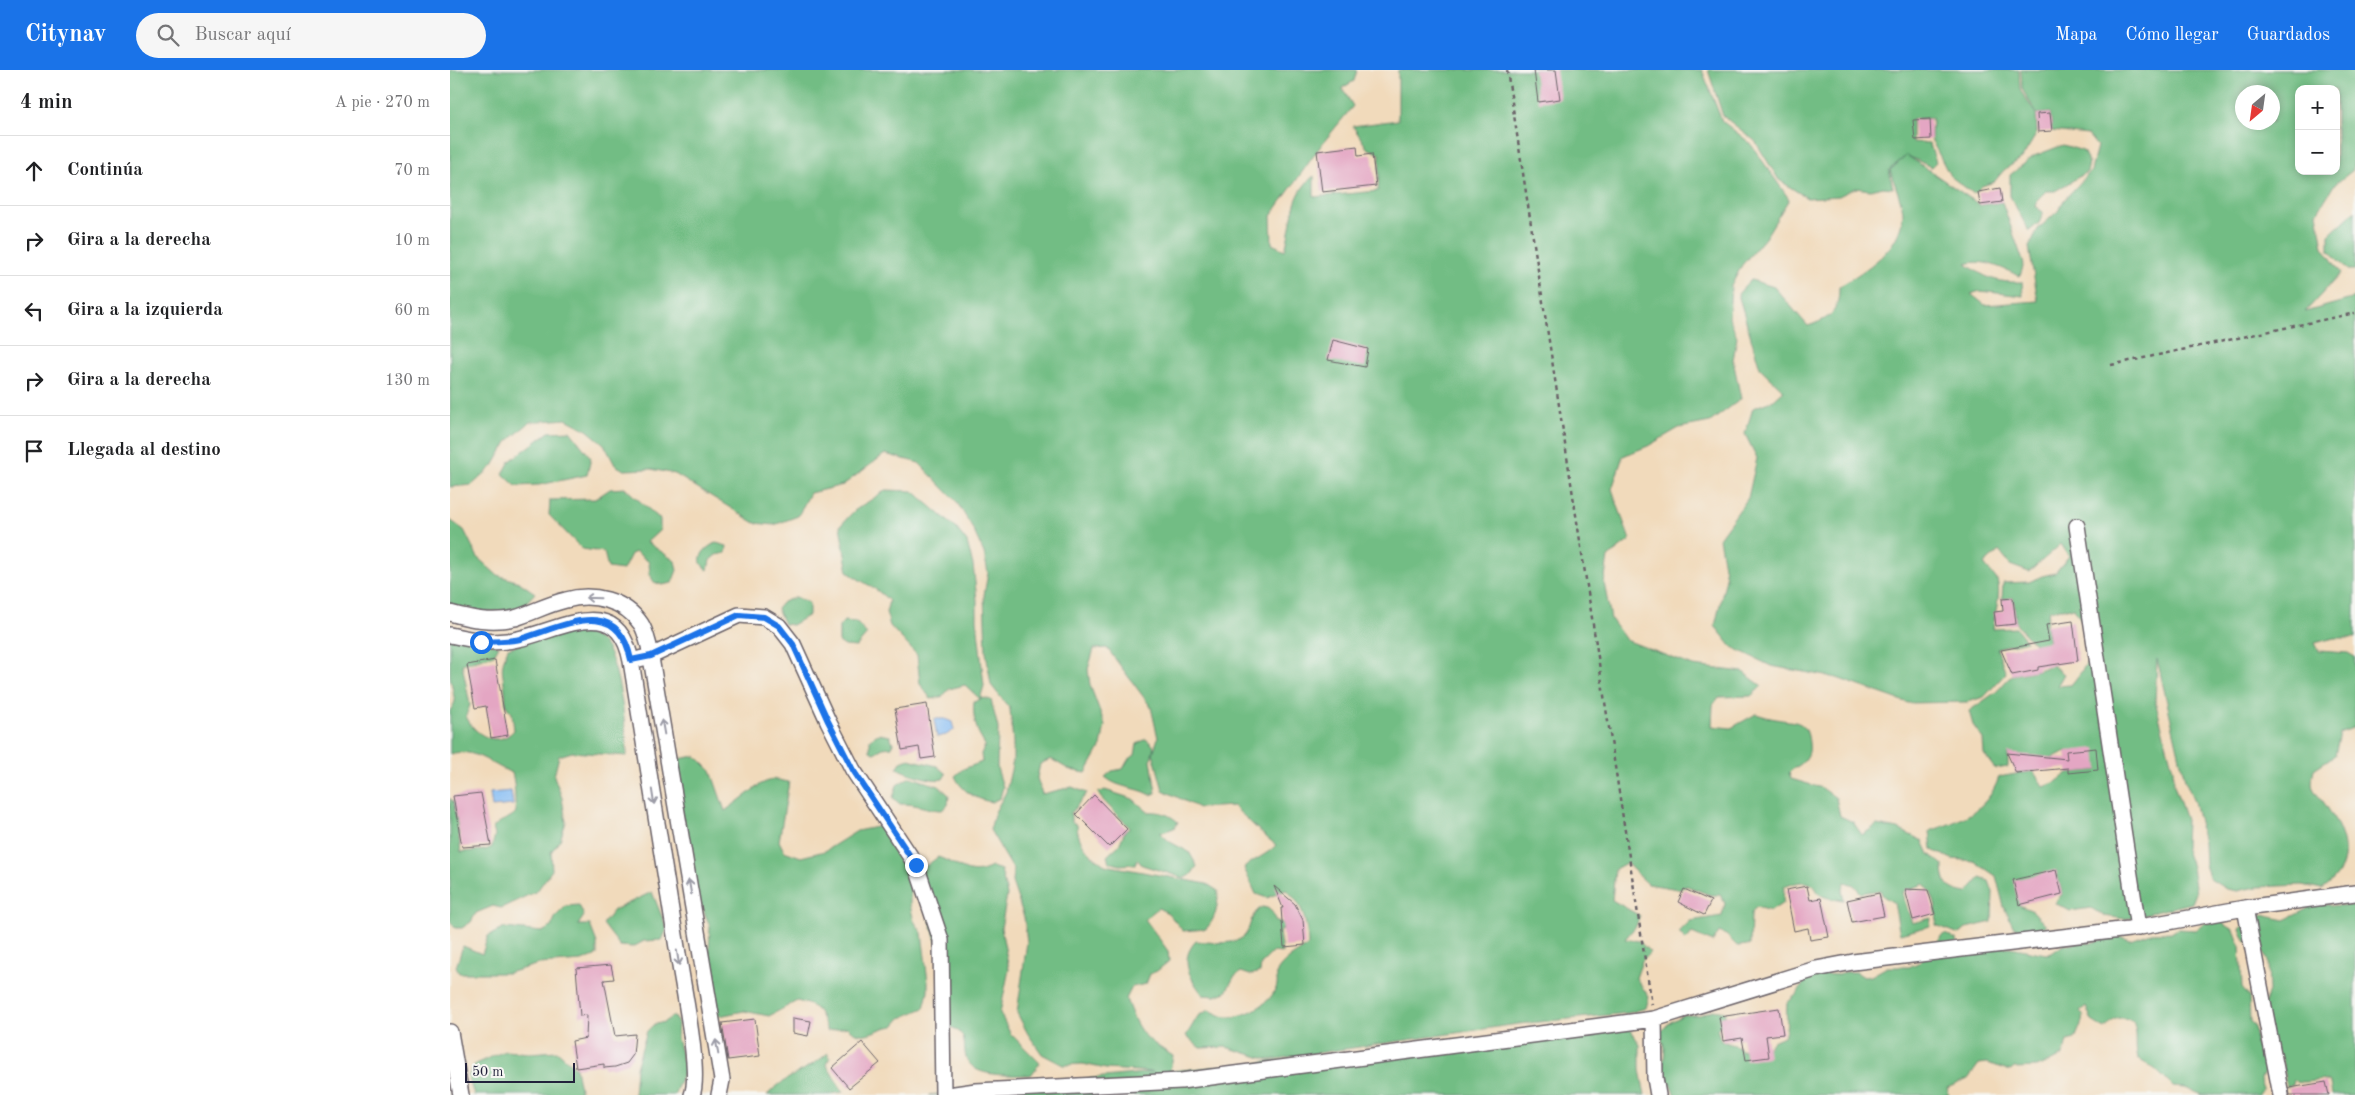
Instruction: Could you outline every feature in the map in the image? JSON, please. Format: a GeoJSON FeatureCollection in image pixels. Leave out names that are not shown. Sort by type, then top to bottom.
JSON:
{"type":"FeatureCollection","features":[{"type":"Feature","properties":{"kind":"street"},"geometry":{"type":"LineString","coordinates":[[2077,526],[2138,928]]}},
{"type":"Feature","properties":{"kind":"street"},"geometry":{"type":"LineString","coordinates":[[450,613],[492,621],[514,618],[567,599],[596,596],[620,605],[641,624],[651,656],[722,1080],[719,1095]]}},
{"type":"Feature","properties":{"kind":"street"},"geometry":{"type":"LineString","coordinates":[[631,660],[651,656],[739,615],[764,617],[779,626],[793,644],[828,721],[853,770],[916,865],[941,940],[944,1095]]}},
{"type":"Feature","properties":{"kind":"street"},"geometry":{"type":"LineString","coordinates":[[450,635],[481,642],[517,640],[587,619],[606,622],[620,633],[631,660],[686,1007],[695,1073],[692,1095]]}},
{"type":"Feature","properties":{"kind":"street"},"geometry":{"type":"LineString","coordinates":[[948,1095],[976,1091],[1181,1080],[1654,1019],[1816,969],[1853,962],[2138,928],[2245,908],[2355,893]]}},
{"type":"Feature","properties":{"kind":"street"},"geometry":{"type":"LineString","coordinates":[[2245,908],[2281,1095]]}},
{"type":"Feature","properties":{"kind":"street"},"geometry":{"type":"LineString","coordinates":[[1654,1019],[1655,1078],[1658,1095]]}},
{"type":"Feature","properties":{"kind":"street"},"geometry":{"type":"LineString","coordinates":[[450,1032],[461,1095]]}},
{"type":"Feature","properties":{"kind":"path"},"geometry":{"type":"LineString","coordinates":[[1507,70],[1654,1019]]}},
{"type":"Feature","properties":{"kind":"path"},"geometry":{"type":"LineString","coordinates":[[2111,365],[2355,313]]}},
{"type":"Feature","properties":{"kind":"green space"},"geometry":{"type":"Polygon","coordinates":[[[450,70],[1357,70],[1354,81],[1342,88],[1353,106],[1322,144],[1271,216],[1272,244],[1285,250],[1296,200],[1306,183],[1314,176],[1314,197],[1378,191],[1380,154],[1367,148],[1353,126],[1398,120],[1398,70],[1702,70],[1722,121],[1750,143],[1789,199],[1765,238],[1742,265],[1731,286],[1729,317],[1737,337],[1733,360],[1741,399],[1710,422],[1679,428],[1648,446],[1623,456],[1612,489],[1630,540],[1608,557],[1604,583],[1611,619],[1626,640],[1693,666],[1743,672],[1762,686],[1751,696],[1719,697],[1713,705],[1712,726],[1731,728],[1756,714],[1802,725],[1808,735],[1809,753],[1802,763],[1789,773],[1791,779],[1822,788],[1836,798],[1840,816],[1853,822],[1862,835],[1877,825],[1898,829],[1923,841],[1929,854],[1943,865],[1944,877],[1951,888],[1967,893],[1980,878],[1989,881],[1993,892],[1992,922],[1966,928],[1959,934],[1936,925],[1935,903],[1931,893],[1924,884],[1902,892],[1912,923],[1931,918],[1930,926],[1900,934],[1894,903],[1883,896],[1880,890],[1861,893],[1854,885],[1845,882],[1842,892],[1844,900],[1832,899],[1819,893],[1814,886],[1803,882],[1784,887],[1783,903],[1771,911],[1756,907],[1751,914],[1750,945],[1737,946],[1726,935],[1719,932],[1713,942],[1692,933],[1686,940],[1679,932],[1690,921],[1722,916],[1725,903],[1720,895],[1710,895],[1687,886],[1678,889],[1648,884],[1626,863],[1615,869],[1612,900],[1640,916],[1636,926],[1625,939],[1639,941],[1650,952],[1642,961],[1636,978],[1649,997],[1646,1008],[1629,1013],[1518,1024],[1269,1060],[1226,1047],[1200,1048],[1186,1036],[1198,1016],[1209,1010],[1225,1017],[1242,1015],[1257,1008],[1270,998],[1277,985],[1278,970],[1288,959],[1308,945],[1305,922],[1301,908],[1286,890],[1267,898],[1256,894],[1244,868],[1276,845],[1233,806],[1199,808],[1163,790],[1153,753],[1158,738],[1151,707],[1107,648],[1094,649],[1088,669],[1090,685],[1105,725],[1101,746],[1086,773],[1070,770],[1051,759],[1040,764],[1037,778],[1042,794],[1072,787],[1087,793],[1071,813],[1071,821],[1077,825],[1079,838],[1082,843],[1105,865],[1207,884],[1218,891],[1216,912],[1206,929],[1183,931],[1168,913],[1158,908],[1145,919],[1168,951],[1169,961],[1150,974],[1146,984],[1132,987],[1126,999],[1143,1034],[1173,1056],[1170,1071],[1622,1028],[1631,1030],[1640,1045],[1640,1070],[1645,1095],[929,1095],[1153,1072],[1106,1069],[1083,1064],[1063,1065],[1042,1054],[1028,1034],[1017,1013],[1027,942],[1024,917],[1012,882],[1013,869],[990,830],[995,812],[1006,792],[1013,761],[1010,709],[991,685],[986,652],[984,595],[988,573],[984,553],[971,525],[956,501],[919,463],[885,454],[843,485],[810,493],[798,516],[774,525],[755,523],[675,474],[651,469],[624,470],[615,465],[604,444],[587,430],[566,419],[530,422],[507,442],[493,466],[472,485],[450,487],[450,70]]]}},
{"type":"Feature","properties":{"kind":"green space"},"geometry":{"type":"Polygon","coordinates":[[[1708,70],[2019,70],[2020,90],[2036,114],[2037,133],[2022,158],[2004,170],[1994,182],[1982,186],[1974,194],[1950,176],[1931,139],[1932,118],[1912,119],[1912,142],[1929,143],[1936,162],[1931,167],[1908,156],[1980,205],[2002,202],[2024,264],[2020,276],[1987,263],[1966,264],[1992,279],[2005,282],[2022,282],[2023,296],[1980,291],[1971,294],[1985,305],[2038,301],[2029,247],[2038,229],[2058,211],[2064,200],[2091,171],[2097,146],[2088,135],[2052,131],[2050,113],[2037,114],[2022,89],[2021,70],[2355,70],[2353,170],[2334,185],[2317,213],[2323,247],[2341,273],[2305,312],[2355,298],[2355,638],[2334,638],[2315,643],[2319,651],[2348,653],[2355,657],[2355,727],[2340,733],[2335,755],[2314,769],[2313,788],[2334,818],[2343,840],[2344,851],[2340,871],[2322,889],[2302,885],[2256,887],[2237,891],[2226,889],[2210,879],[2205,865],[2204,843],[2194,801],[2185,780],[2157,659],[2155,701],[2173,769],[2174,785],[2186,820],[2185,847],[2192,867],[2196,893],[2192,903],[2125,919],[2104,916],[2091,908],[2070,911],[2055,903],[2062,894],[2056,870],[2019,905],[2033,911],[2046,926],[2036,930],[2014,928],[2004,907],[1996,876],[1974,861],[1952,859],[1932,850],[1930,831],[1952,823],[1980,807],[1988,799],[1999,777],[2033,771],[2044,787],[2056,782],[2068,773],[2098,770],[2066,751],[2052,758],[2008,754],[2008,767],[1995,769],[1984,754],[1983,739],[1973,725],[1969,711],[1996,692],[2012,675],[2052,665],[2064,674],[2057,686],[2071,685],[2086,664],[2090,655],[2090,639],[2074,608],[2049,610],[2046,625],[2050,651],[2034,644],[2016,624],[2013,598],[2002,599],[2003,583],[2029,582],[2055,573],[2069,556],[2061,544],[2029,572],[2010,565],[1999,551],[1984,564],[1997,580],[1998,586],[1993,629],[2016,628],[2027,641],[1997,648],[2006,673],[1984,697],[1967,702],[1908,703],[1837,678],[1771,666],[1732,647],[1715,626],[1726,578],[1719,538],[1748,498],[1757,458],[1745,434],[1753,408],[1774,400],[1784,391],[1760,368],[1738,294],[1751,280],[1774,287],[1808,326],[1823,320],[1835,308],[1839,296],[1839,287],[1870,266],[1889,249],[1896,239],[1903,215],[1900,199],[1890,170],[1907,155],[1889,170],[1893,188],[1883,187],[1871,190],[1855,188],[1839,196],[1807,198],[1779,180],[1755,141],[1723,116],[1708,70]]]}},
{"type":"Feature","properties":{"kind":"green space"},"geometry":{"type":"Polygon","coordinates":[[[2063,145],[2083,151],[2089,163],[2087,172],[2055,191],[2046,191],[2038,199],[2036,207],[2043,212],[2039,223],[2029,231],[2010,196],[2010,175],[2034,156],[2063,145]]]}},
{"type":"Feature","properties":{"kind":"green space"},"geometry":{"type":"Polygon","coordinates":[[[2355,211],[2355,270],[2348,270],[2329,251],[2329,235],[2355,211]]]}},
{"type":"Feature","properties":{"kind":"green space"},"geometry":{"type":"Polygon","coordinates":[[[570,431],[591,458],[587,475],[539,485],[516,486],[503,474],[510,461],[549,432],[570,431]]]}},
{"type":"Feature","properties":{"kind":"green space"},"geometry":{"type":"Polygon","coordinates":[[[625,488],[660,519],[660,530],[647,542],[675,561],[677,570],[672,583],[662,585],[654,582],[650,575],[649,562],[636,552],[631,554],[623,570],[608,568],[604,552],[582,549],[549,515],[550,500],[595,499],[610,489],[625,488]]]}},
{"type":"Feature","properties":{"kind":"green space"},"geometry":{"type":"Polygon","coordinates":[[[886,490],[913,491],[956,528],[967,542],[973,565],[977,600],[977,620],[984,686],[980,699],[965,685],[949,689],[942,697],[931,699],[920,684],[917,655],[890,626],[886,612],[889,601],[874,588],[848,572],[840,526],[854,511],[886,490]]]}},
{"type":"Feature","properties":{"kind":"green space"},"geometry":{"type":"Polygon","coordinates":[[[450,520],[464,530],[478,558],[497,575],[519,582],[535,593],[523,606],[510,610],[486,612],[450,605],[450,520]]]}},
{"type":"Feature","properties":{"kind":"green space"},"geometry":{"type":"Polygon","coordinates":[[[716,543],[727,546],[726,553],[716,555],[710,560],[708,570],[701,563],[702,555],[704,551],[716,543]]]}},
{"type":"Feature","properties":{"kind":"green space"},"geometry":{"type":"Polygon","coordinates":[[[796,597],[809,603],[809,615],[792,625],[784,624],[777,609],[783,602],[796,597]]]}},
{"type":"Feature","properties":{"kind":"green space"},"geometry":{"type":"Polygon","coordinates":[[[844,621],[856,622],[867,634],[856,647],[845,646],[839,642],[839,627],[844,621]]]}},
{"type":"Feature","properties":{"kind":"green space"},"geometry":{"type":"Polygon","coordinates":[[[572,629],[598,639],[608,650],[621,695],[627,756],[572,752],[559,756],[554,776],[562,798],[566,822],[560,840],[551,852],[552,870],[537,891],[501,908],[493,906],[476,913],[471,922],[462,928],[455,928],[450,921],[450,798],[454,803],[461,852],[485,850],[492,847],[495,835],[493,828],[516,812],[512,773],[474,755],[459,752],[450,754],[450,711],[455,702],[450,675],[450,634],[499,646],[494,655],[462,664],[470,705],[466,716],[480,734],[494,739],[508,736],[514,730],[512,713],[506,703],[502,670],[508,648],[572,629]]]}},
{"type":"Feature","properties":{"kind":"green space"},"geometry":{"type":"Polygon","coordinates":[[[983,698],[991,700],[998,728],[997,768],[1003,787],[1000,798],[992,802],[970,794],[961,786],[955,776],[963,769],[982,762],[981,754],[985,745],[976,725],[974,702],[983,698]]]}},
{"type":"Feature","properties":{"kind":"green space"},"geometry":{"type":"Polygon","coordinates":[[[878,734],[890,736],[893,743],[892,747],[883,748],[874,753],[870,751],[870,739],[878,734]]]}},
{"type":"Feature","properties":{"kind":"green space"},"geometry":{"type":"Polygon","coordinates":[[[1146,739],[1154,746],[1151,760],[1156,793],[1151,795],[1121,786],[1105,777],[1112,771],[1123,769],[1128,760],[1135,755],[1137,744],[1146,739]]]}},
{"type":"Feature","properties":{"kind":"green space"},"geometry":{"type":"Polygon","coordinates":[[[696,756],[711,771],[725,811],[761,784],[773,779],[789,782],[779,841],[784,851],[801,857],[825,851],[857,831],[886,825],[910,868],[910,905],[914,921],[922,933],[928,982],[928,992],[924,1008],[901,1018],[894,1026],[864,1034],[853,1032],[847,1027],[827,1031],[818,1010],[797,1001],[769,1016],[744,1011],[719,1016],[715,1013],[708,981],[710,926],[696,893],[671,768],[678,759],[696,756]]]}},
{"type":"Feature","properties":{"kind":"green space"},"geometry":{"type":"Polygon","coordinates":[[[909,759],[937,766],[946,774],[943,779],[939,780],[897,768],[901,762],[909,759]]]}},
{"type":"Feature","properties":{"kind":"green space"},"geometry":{"type":"Polygon","coordinates":[[[910,777],[939,786],[949,795],[948,805],[942,810],[900,804],[893,798],[897,785],[910,777]]]}},
{"type":"Feature","properties":{"kind":"green space"},"geometry":{"type":"Polygon","coordinates":[[[1105,790],[1133,799],[1148,812],[1164,814],[1178,822],[1174,828],[1160,833],[1170,842],[1189,852],[1197,866],[1191,875],[1184,878],[1142,865],[1137,859],[1135,864],[1120,865],[1109,862],[1107,856],[1119,845],[1125,831],[1130,828],[1101,798],[1098,793],[1105,790]]]}},
{"type":"Feature","properties":{"kind":"green space"},"geometry":{"type":"Polygon","coordinates":[[[938,857],[965,870],[977,872],[992,867],[1001,870],[1007,895],[1001,928],[1009,969],[1000,1013],[1010,1033],[1040,1063],[1031,1075],[1001,1075],[978,1070],[968,1061],[961,1034],[946,1025],[942,962],[918,878],[926,866],[938,857]]]}},
{"type":"Feature","properties":{"kind":"green space"},"geometry":{"type":"Polygon","coordinates":[[[652,892],[667,929],[662,940],[644,941],[633,947],[620,946],[603,924],[614,910],[652,892]]]}},
{"type":"Feature","properties":{"kind":"green space"},"geometry":{"type":"Polygon","coordinates":[[[2311,904],[2355,905],[2355,1095],[2332,1095],[2330,1083],[2322,1080],[2299,1082],[2294,1080],[2293,1085],[2286,1088],[2282,1059],[2263,1037],[2259,1022],[2259,1014],[2269,992],[2268,960],[2257,946],[2245,941],[2240,929],[2258,914],[2285,920],[2307,909],[2311,904]]]}},
{"type":"Feature","properties":{"kind":"green space"},"geometry":{"type":"Polygon","coordinates":[[[579,905],[584,916],[578,925],[590,925],[597,943],[597,955],[582,961],[539,964],[508,973],[459,973],[456,967],[463,946],[482,954],[488,936],[505,928],[542,932],[551,927],[556,916],[566,906],[579,905]]]}},
{"type":"Feature","properties":{"kind":"green space"},"geometry":{"type":"Polygon","coordinates":[[[1262,907],[1268,908],[1271,911],[1275,920],[1287,925],[1279,933],[1282,953],[1273,952],[1261,964],[1260,972],[1250,975],[1241,972],[1234,977],[1226,992],[1215,996],[1203,995],[1190,975],[1188,968],[1188,954],[1191,948],[1196,941],[1225,943],[1233,942],[1245,936],[1254,914],[1262,907]]]}},
{"type":"Feature","properties":{"kind":"green space"},"geometry":{"type":"Polygon","coordinates":[[[2205,923],[2222,923],[2234,930],[2240,945],[2242,988],[2249,997],[2250,1021],[2254,1026],[2256,1044],[2267,1070],[2261,1078],[2262,1089],[2259,1095],[2203,1095],[2185,1088],[2173,1087],[2155,1069],[2138,1059],[2136,1031],[2133,1021],[2120,1018],[2111,1022],[2105,1029],[2092,1021],[2086,1006],[2080,1011],[2084,1017],[2075,1039],[2067,1041],[2063,1056],[2037,1067],[2014,1068],[2011,1071],[1987,1063],[1979,1064],[1968,1079],[1947,1088],[1949,1095],[1675,1095],[1663,1070],[1665,1048],[1659,1033],[1669,1023],[1683,1015],[1700,1015],[1713,1010],[1725,1012],[1725,1021],[1717,1029],[1721,1041],[1738,1046],[1740,1050],[1764,1053],[1773,1041],[1784,1036],[1787,1003],[1797,994],[1806,979],[1822,974],[1838,975],[1845,972],[1856,972],[1864,977],[1871,976],[1887,967],[1909,967],[1918,963],[1937,945],[1941,936],[1945,934],[1956,939],[1957,946],[2010,947],[2046,954],[2052,953],[2063,945],[2073,944],[2077,941],[2090,943],[2117,936],[2131,940],[2151,933],[2173,932],[2177,929],[2196,930],[2205,923]]]}},
{"type":"Feature","properties":{"kind":"green space"},"geometry":{"type":"Polygon","coordinates":[[[673,1016],[678,1023],[677,1038],[685,1069],[674,1095],[634,1095],[636,1068],[647,1031],[653,1025],[664,1022],[673,1016]]]}},
{"type":"Feature","properties":{"kind":"green space"},"geometry":{"type":"Polygon","coordinates":[[[505,1051],[529,1053],[557,1051],[576,1068],[581,1095],[474,1095],[468,1076],[475,1064],[505,1051]]]}},
{"type":"Feature","properties":{"kind":"green space"},"geometry":{"type":"Polygon","coordinates":[[[828,1053],[830,1058],[826,1064],[843,1092],[826,1095],[767,1095],[781,1083],[828,1053]]]}},
{"type":"Feature","properties":{"kind":"water"},"geometry":{"type":"Polygon","coordinates":[[[934,719],[945,719],[952,722],[954,730],[946,735],[937,737],[934,719]]]}},
{"type":"Feature","properties":{"kind":"water"},"geometry":{"type":"Polygon","coordinates":[[[511,791],[513,805],[492,807],[490,793],[511,791]]]}},
{"type":"Feature","properties":{"kind":"building"},"geometry":{"type":"Polygon","coordinates":[[[1534,70],[1556,70],[1560,99],[1538,102],[1534,70]]]}},
{"type":"Feature","properties":{"kind":"building"},"geometry":{"type":"Polygon","coordinates":[[[2050,113],[2052,131],[2038,132],[2037,114],[2050,113]]]}},
{"type":"Feature","properties":{"kind":"building"},"geometry":{"type":"Polygon","coordinates":[[[1930,119],[1931,139],[1915,140],[1913,120],[1930,119]]]}},
{"type":"Feature","properties":{"kind":"building"},"geometry":{"type":"Polygon","coordinates":[[[1357,146],[1358,156],[1372,154],[1376,186],[1322,192],[1317,151],[1357,146]]]}},
{"type":"Feature","properties":{"kind":"building"},"geometry":{"type":"Polygon","coordinates":[[[2000,188],[2002,202],[1980,205],[1978,192],[2000,188]]]}},
{"type":"Feature","properties":{"kind":"building"},"geometry":{"type":"Polygon","coordinates":[[[1333,340],[1368,349],[1365,367],[1328,360],[1333,340]]]}},
{"type":"Feature","properties":{"kind":"building"},"geometry":{"type":"Polygon","coordinates":[[[2013,598],[2016,624],[1996,626],[1994,612],[2003,611],[2002,599],[2013,598]]]}},
{"type":"Feature","properties":{"kind":"building"},"geometry":{"type":"Polygon","coordinates":[[[2073,621],[2078,661],[2038,667],[2038,670],[2012,675],[2001,650],[2049,641],[2046,625],[2073,621]]]}},
{"type":"Feature","properties":{"kind":"building"},"geometry":{"type":"Polygon","coordinates":[[[495,660],[508,735],[491,738],[486,706],[475,708],[467,665],[495,660]]]}},
{"type":"Feature","properties":{"kind":"building"},"geometry":{"type":"Polygon","coordinates":[[[927,704],[935,757],[921,759],[919,747],[902,750],[895,709],[927,704]]]}},
{"type":"Feature","properties":{"kind":"building"},"geometry":{"type":"Polygon","coordinates":[[[2096,748],[2098,770],[2068,773],[2068,768],[2016,773],[2007,753],[2067,759],[2066,751],[2096,748]]]}},
{"type":"Feature","properties":{"kind":"building"},"geometry":{"type":"Polygon","coordinates":[[[481,793],[491,845],[462,847],[453,796],[481,793]]]}},
{"type":"Feature","properties":{"kind":"building"},"geometry":{"type":"Polygon","coordinates":[[[1094,795],[1127,829],[1109,847],[1076,814],[1094,795]]]}},
{"type":"Feature","properties":{"kind":"building"},"geometry":{"type":"Polygon","coordinates":[[[2056,870],[2062,894],[2019,905],[2013,880],[2056,870]]]}},
{"type":"Feature","properties":{"kind":"building"},"geometry":{"type":"Polygon","coordinates":[[[1274,886],[1295,904],[1303,920],[1305,945],[1284,947],[1281,908],[1283,908],[1274,886]]]}},
{"type":"Feature","properties":{"kind":"building"},"geometry":{"type":"Polygon","coordinates":[[[1807,886],[1810,900],[1821,898],[1829,937],[1810,940],[1808,928],[1794,931],[1786,890],[1807,886]]]}},
{"type":"Feature","properties":{"kind":"building"},"geometry":{"type":"Polygon","coordinates":[[[1684,889],[1711,901],[1704,915],[1678,902],[1684,889]]]}},
{"type":"Feature","properties":{"kind":"building"},"geometry":{"type":"Polygon","coordinates":[[[1905,889],[1928,890],[1935,914],[1913,920],[1905,889]]]}},
{"type":"Feature","properties":{"kind":"building"},"geometry":{"type":"Polygon","coordinates":[[[1879,893],[1884,916],[1852,922],[1847,900],[1879,893]]]}},
{"type":"Feature","properties":{"kind":"building"},"geometry":{"type":"Polygon","coordinates":[[[611,965],[614,979],[604,980],[615,1036],[635,1034],[633,1055],[627,1063],[615,1067],[604,1068],[604,1064],[576,1068],[572,1041],[586,1038],[587,1015],[580,1016],[576,968],[611,965]]]}},
{"type":"Feature","properties":{"kind":"building"},"geometry":{"type":"Polygon","coordinates":[[[1779,1008],[1783,1034],[1766,1036],[1769,1057],[1746,1060],[1742,1038],[1723,1041],[1719,1017],[1779,1008]]]}},
{"type":"Feature","properties":{"kind":"building"},"geometry":{"type":"Polygon","coordinates":[[[793,1018],[811,1021],[808,1036],[793,1033],[793,1018]]]}},
{"type":"Feature","properties":{"kind":"building"},"geometry":{"type":"Polygon","coordinates":[[[755,1019],[760,1056],[728,1060],[722,1023],[755,1019]]]}},
{"type":"Feature","properties":{"kind":"building"},"geometry":{"type":"Polygon","coordinates":[[[862,1042],[880,1063],[849,1088],[832,1068],[862,1042]]]}},
{"type":"Feature","properties":{"kind":"building"},"geometry":{"type":"Polygon","coordinates":[[[2326,1082],[2329,1095],[2290,1095],[2289,1088],[2326,1082]]]}},
{"type":"Feature","properties":{"kind":"route"},"geometry":{"type":"LineString","coordinates":[[481,642],[517,640],[568,623],[587,619],[606,622],[620,633],[631,660],[651,656],[739,615],[764,617],[779,626],[793,644],[828,721],[853,770],[916,865]]}}]}
